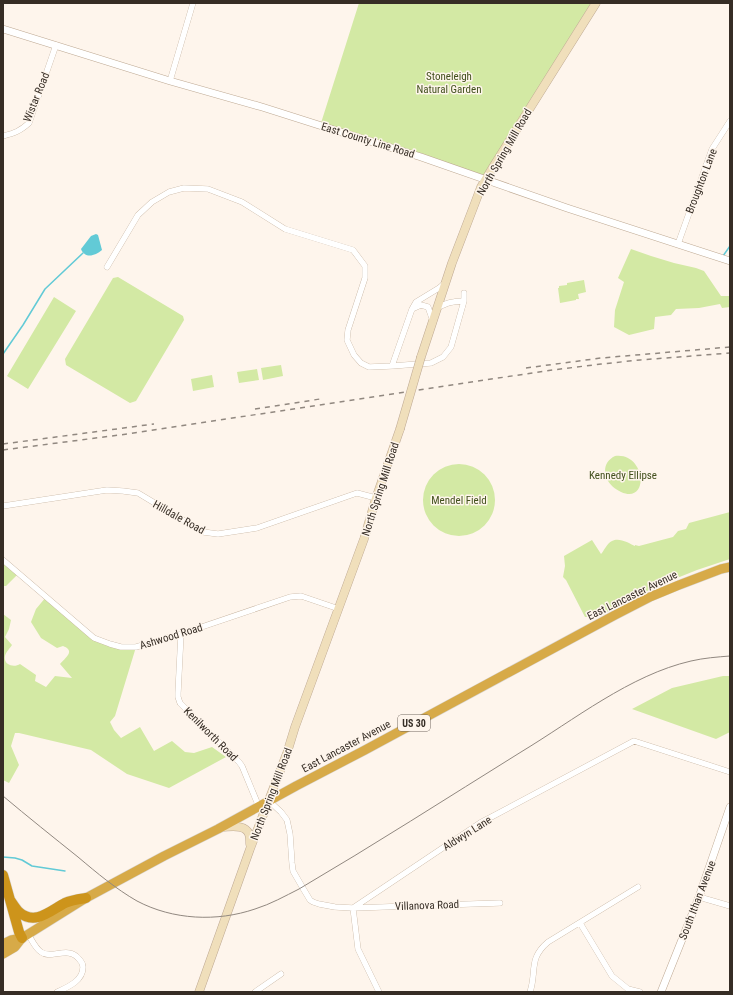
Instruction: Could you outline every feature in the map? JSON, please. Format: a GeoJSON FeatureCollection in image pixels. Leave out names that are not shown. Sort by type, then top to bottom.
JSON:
{"type":"FeatureCollection","features":[{"type":"Feature","properties":{"kind":"highway","name":"East Lancaster Avenue"},"geometry":{"type":"LineString","coordinates":[[3,944],[25,936],[86,898],[222,827],[636,604],[679,585],[730,567]]}},
{"type":"Feature","properties":{"kind":"highway"},"geometry":{"type":"LineString","coordinates":[[3,875],[19,932],[25,936]]}},
{"type":"Feature","properties":{"kind":"highway"},"geometry":{"type":"LineString","coordinates":[[10,900],[20,913],[36,918],[42,917],[66,902],[86,898]]}},
{"type":"Feature","properties":{"kind":"highway","name":"East Lancaster Avenue"},"geometry":{"type":"LineString","coordinates":[[3,954],[16,947],[25,936]]}},
{"type":"Feature","properties":{"kind":"main road","name":"North Spring Mill Road"},"geometry":{"type":"LineString","coordinates":[[199,992],[364,539],[376,498],[400,430],[437,308],[475,203],[485,180],[596,3]]}},
{"type":"Feature","properties":{"kind":"main road"},"geometry":{"type":"LineString","coordinates":[[222,827],[239,827],[244,829],[249,834],[250,849]]}},
{"type":"Feature","properties":{"kind":"street"},"geometry":{"type":"LineString","coordinates":[[170,81],[194,3]]}},
{"type":"Feature","properties":{"kind":"street","name":"East County Line Road"},"geometry":{"type":"LineString","coordinates":[[3,29],[170,81],[262,107],[421,156],[567,208],[730,261]]}},
{"type":"Feature","properties":{"kind":"street","name":"Wistar Road"},"geometry":{"type":"LineString","coordinates":[[3,136],[15,133],[29,123],[56,45]]}},
{"type":"Feature","properties":{"kind":"street","name":"Broughton Lane"},"geometry":{"type":"LineString","coordinates":[[678,244],[712,150],[730,121]]}},
{"type":"Feature","properties":{"kind":"street"},"geometry":{"type":"LineString","coordinates":[[107,267],[138,215],[152,202],[169,192],[184,188],[208,189],[242,202],[285,229],[353,250],[364,266],[365,278],[348,330],[347,340],[354,355],[369,367],[430,363],[443,357],[451,347],[464,301],[464,293]]}},
{"type":"Feature","properties":{"kind":"street"},"geometry":{"type":"LineString","coordinates":[[392,366],[412,309],[416,302],[439,288],[448,278]]}},
{"type":"Feature","properties":{"kind":"street"},"geometry":{"type":"LineString","coordinates":[[437,308],[452,301],[464,301]]}},
{"type":"Feature","properties":{"kind":"street"},"geometry":{"type":"LineString","coordinates":[[412,309],[421,305],[428,307],[433,321]]}},
{"type":"Feature","properties":{"kind":"street","name":"Hilldale Road"},"geometry":{"type":"LineString","coordinates":[[3,506],[107,490],[122,490],[138,493],[203,532],[218,534],[257,528],[357,493],[376,498]]}},
{"type":"Feature","properties":{"kind":"street","name":"Ashwood Road"},"geometry":{"type":"LineString","coordinates":[[3,560],[94,638],[121,647],[136,647],[181,634],[290,597],[301,596],[339,609]]}},
{"type":"Feature","properties":{"kind":"street","name":"Kenilworth Road"},"geometry":{"type":"LineString","coordinates":[[181,634],[178,693],[180,703],[239,762],[259,806]]}},
{"type":"Feature","properties":{"kind":"street","name":"Aldwyn Lane"},"geometry":{"type":"LineString","coordinates":[[353,908],[480,823],[634,741],[730,772]]}},
{"type":"Feature","properties":{"kind":"street"},"geometry":{"type":"LineString","coordinates":[[269,801],[282,812],[287,820],[290,834],[293,871],[310,900],[335,908],[353,908],[358,949],[379,992]]}},
{"type":"Feature","properties":{"kind":"street","name":"South Ithan Avenue"},"geometry":{"type":"LineString","coordinates":[[661,992],[699,897],[730,807]]}},
{"type":"Feature","properties":{"kind":"street"},"geometry":{"type":"LineString","coordinates":[[530,992],[535,958],[548,942],[638,887]]}},
{"type":"Feature","properties":{"kind":"street"},"geometry":{"type":"LineString","coordinates":[[699,897],[730,906]]}},
{"type":"Feature","properties":{"kind":"street","name":"Villanova Road"},"geometry":{"type":"LineString","coordinates":[[353,908],[500,903]]}},
{"type":"Feature","properties":{"kind":"street"},"geometry":{"type":"LineString","coordinates":[[580,923],[612,976],[628,988],[640,992]]}},
{"type":"Feature","properties":{"kind":"street"},"geometry":{"type":"LineString","coordinates":[[25,936],[42,953],[72,953],[81,962],[82,971],[79,978],[74,983],[57,992]]}},
{"type":"Feature","properties":{"kind":"street"},"geometry":{"type":"LineString","coordinates":[[255,992],[281,974]]}},
{"type":"Feature","properties":{"kind":"green space","name":"Stoneleigh Natural Garden"},"geometry":{"type":"Polygon","coordinates":[[[359,3],[591,3],[484,175],[321,123],[359,3]]]}},
{"type":"Feature","properties":{"kind":"green space"},"geometry":{"type":"Polygon","coordinates":[[[631,249],[704,271],[721,296],[730,296],[730,307],[722,308],[720,304],[699,308],[676,309],[671,315],[655,317],[654,329],[629,335],[614,327],[615,310],[624,282],[618,278],[631,249]]]}},
{"type":"Feature","properties":{"kind":"green space"},"geometry":{"type":"Polygon","coordinates":[[[118,277],[183,316],[184,320],[136,401],[130,403],[66,365],[65,359],[113,278],[118,277]]]}},
{"type":"Feature","properties":{"kind":"green space"},"geometry":{"type":"Polygon","coordinates":[[[584,280],[586,292],[578,294],[579,299],[560,303],[559,286],[584,280]]]}},
{"type":"Feature","properties":{"kind":"green space"},"geometry":{"type":"Polygon","coordinates":[[[54,297],[76,311],[28,389],[7,376],[54,297]]]}},
{"type":"Feature","properties":{"kind":"green space"},"geometry":{"type":"Polygon","coordinates":[[[281,365],[283,376],[263,380],[261,368],[281,365]]]}},
{"type":"Feature","properties":{"kind":"green space"},"geometry":{"type":"Polygon","coordinates":[[[257,369],[259,380],[239,383],[237,372],[257,369]]]}},
{"type":"Feature","properties":{"kind":"green space"},"geometry":{"type":"Polygon","coordinates":[[[212,375],[214,387],[193,391],[191,379],[212,375]]]}},
{"type":"Feature","properties":{"kind":"green space","name":"Kennedy Ellipse"},"geometry":{"type":"Polygon","coordinates":[[[615,456],[625,457],[633,462],[638,469],[640,485],[637,491],[630,494],[621,492],[613,487],[608,481],[605,469],[609,460],[615,456]]]}},
{"type":"Feature","properties":{"kind":"green space","name":"Mendel Field"},"geometry":{"type":"Polygon","coordinates":[[[459,464],[479,470],[489,480],[495,500],[489,520],[479,530],[459,536],[439,530],[429,520],[423,500],[429,480],[439,470],[459,464]]]}},
{"type":"Feature","properties":{"kind":"green space"},"geometry":{"type":"Polygon","coordinates":[[[730,512],[730,559],[657,586],[598,617],[585,617],[563,577],[565,566],[564,556],[592,540],[601,554],[610,542],[615,540],[621,540],[635,546],[639,546],[673,537],[678,531],[686,529],[689,523],[730,512]]]}},
{"type":"Feature","properties":{"kind":"green space"},"geometry":{"type":"Polygon","coordinates":[[[3,560],[19,573],[6,586],[3,586],[3,560]]]}},
{"type":"Feature","properties":{"kind":"green space"},"geometry":{"type":"Polygon","coordinates":[[[46,597],[94,638],[110,644],[136,647],[115,716],[110,722],[114,730],[121,738],[140,727],[154,751],[172,741],[185,752],[194,753],[212,747],[226,757],[169,788],[127,774],[91,750],[15,733],[11,746],[19,765],[9,783],[3,780],[3,614],[11,620],[5,637],[12,645],[5,656],[7,664],[15,666],[20,664],[36,675],[35,681],[46,687],[55,676],[72,678],[60,664],[67,657],[69,650],[63,646],[57,648],[41,638],[31,622],[36,609],[46,597]]]}},
{"type":"Feature","properties":{"kind":"green space"},"geometry":{"type":"Polygon","coordinates":[[[723,676],[730,676],[730,732],[716,739],[632,709],[672,688],[723,676]]]}},
{"type":"Feature","properties":{"kind":"water"},"geometry":{"type":"Polygon","coordinates":[[[96,234],[98,235],[102,250],[90,256],[85,254],[81,249],[91,236],[96,234]]]}},
{"type":"Feature","properties":{"kind":"waterway"},"geometry":{"type":"LineString","coordinates":[[723,256],[730,246]]}},
{"type":"Feature","properties":{"kind":"waterway"},"geometry":{"type":"LineString","coordinates":[[3,354],[45,289],[83,253]]}},
{"type":"Feature","properties":{"kind":"waterway"},"geometry":{"type":"LineString","coordinates":[[3,857],[22,860],[32,866],[65,871]]}},
{"type":"Feature","properties":{"kind":"tram line"},"geometry":{"type":"LineString","coordinates":[[3,796],[107,880],[137,901],[165,912],[180,915],[195,917],[226,916],[267,905],[299,889],[624,688],[668,668],[691,661],[730,656]]}},
{"type":"Feature","properties":{"kind":"railway"},"geometry":{"type":"LineString","coordinates":[[526,368],[601,358],[730,347]]}},
{"type":"Feature","properties":{"kind":"railway"},"geometry":{"type":"LineString","coordinates":[[3,450],[127,434],[545,371],[640,360],[730,353]]}},
{"type":"Feature","properties":{"kind":"railway"},"geometry":{"type":"LineString","coordinates":[[255,409],[320,399]]}},
{"type":"Feature","properties":{"kind":"railway"},"geometry":{"type":"LineString","coordinates":[[3,444],[154,424]]}}]}
